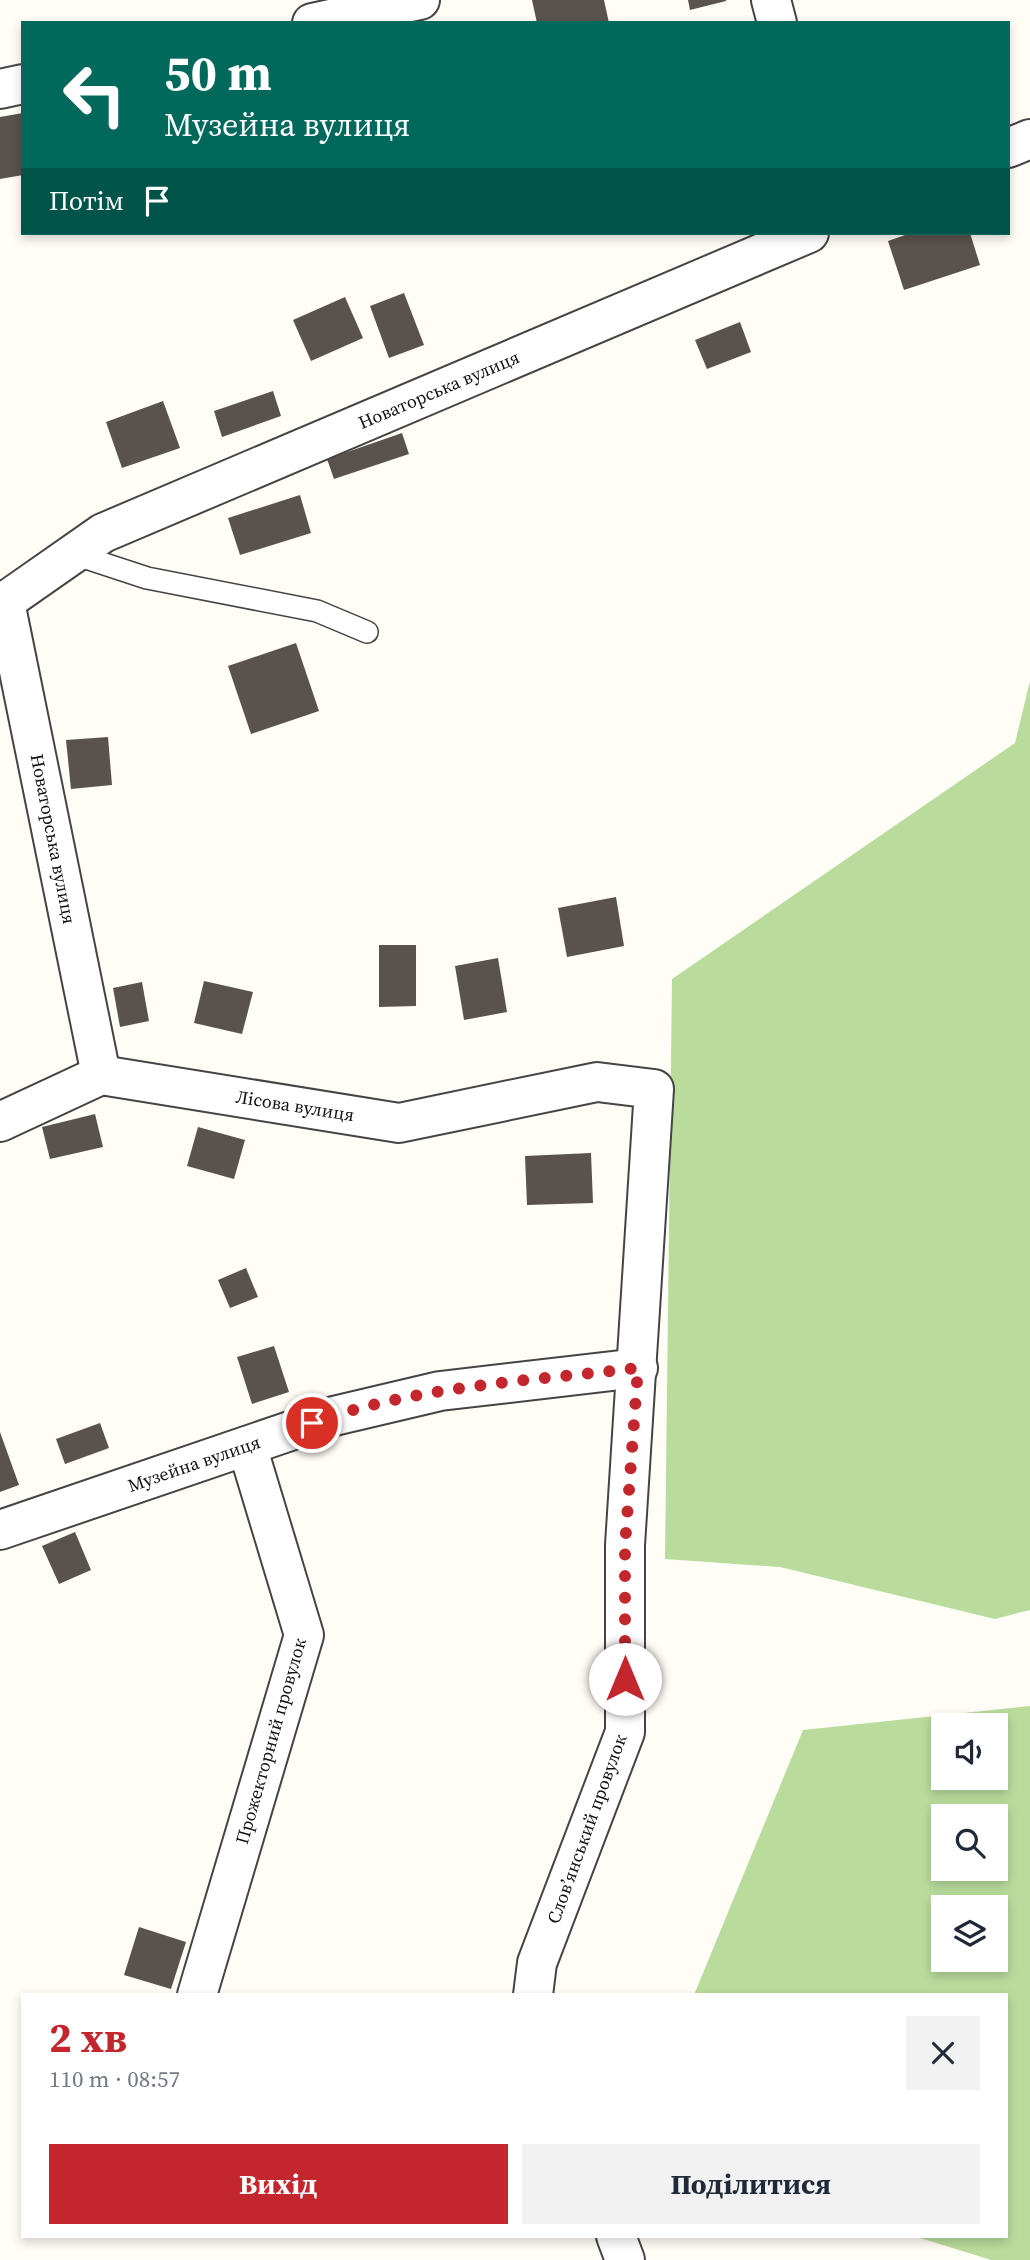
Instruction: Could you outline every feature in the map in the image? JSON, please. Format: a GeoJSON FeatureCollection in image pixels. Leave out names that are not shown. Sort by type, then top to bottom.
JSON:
{"type":"FeatureCollection","features":[{"type":"Feature","properties":{"kind":"street"},"geometry":{"type":"LineString","coordinates":[[321,21],[420,0]]}},
{"type":"Feature","properties":{"kind":"street"},"geometry":{"type":"LineString","coordinates":[[771,0],[776,21]]}},
{"type":"Feature","properties":{"kind":"street"},"geometry":{"type":"LineString","coordinates":[[0,89],[21,84]]}},
{"type":"Feature","properties":{"kind":"street"},"geometry":{"type":"LineString","coordinates":[[1010,147],[1030,139]]}},
{"type":"Feature","properties":{"kind":"street","name":"Новаторська вулиця"},"geometry":{"type":"LineString","coordinates":[[101,1075],[3,604],[103,533],[803,235]]}},
{"type":"Feature","properties":{"kind":"street"},"geometry":{"type":"LineString","coordinates":[[0,1122],[101,1075]]}},
{"type":"Feature","properties":{"kind":"street","name":"Лісова вулиця"},"geometry":{"type":"LineString","coordinates":[[101,1075],[399,1122],[597,1082],[654,1089],[638,1368]]}},
{"type":"Feature","properties":{"kind":"street","name":"Музейна вулиця"},"geometry":{"type":"LineString","coordinates":[[0,1530],[334,1416],[440,1391],[638,1368]]}},
{"type":"Feature","properties":{"kind":"street","name":"Словʼянський провулок"},"geometry":{"type":"LineString","coordinates":[[533,1993],[537,1963],[625,1732],[625,1545],[638,1368]]}},
{"type":"Feature","properties":{"kind":"street","name":"Прожекторний провулок"},"geometry":{"type":"LineString","coordinates":[[198,1993],[304,1635],[247,1446]]}},
{"type":"Feature","properties":{"kind":"street"},"geometry":{"type":"LineString","coordinates":[[617,2238],[625,2260]]}},
{"type":"Feature","properties":{"kind":"lane"},"geometry":{"type":"LineString","coordinates":[[74,554],[146,578],[317,611],[367,632]]}},
{"type":"Feature","properties":{"kind":"green space"},"geometry":{"type":"Polygon","coordinates":[[[1030,681],[1030,1610],[995,1619],[780,1567],[665,1559],[672,979],[1015,743],[1030,681]]]}},
{"type":"Feature","properties":{"kind":"green space"},"geometry":{"type":"Polygon","coordinates":[[[1030,1706],[1030,2260],[991,2260],[920,2238],[1008,2238],[1008,1993],[695,1993],[803,1730],[931,1716],[931,1790],[1008,1790],[1008,1713],[964,1713],[1030,1706]]]}},
{"type":"Feature","properties":{"kind":"building"},"geometry":{"type":"Polygon","coordinates":[[[532,0],[604,0],[609,21],[537,21],[532,0]]]}},
{"type":"Feature","properties":{"kind":"building"},"geometry":{"type":"Polygon","coordinates":[[[688,0],[726,0],[726,1],[690,10],[688,0]]]}},
{"type":"Feature","properties":{"kind":"building"},"geometry":{"type":"Polygon","coordinates":[[[21,113],[21,175],[0,179],[0,117],[21,113]]]}},
{"type":"Feature","properties":{"kind":"building"},"geometry":{"type":"Polygon","coordinates":[[[905,235],[971,235],[980,265],[904,290],[888,241],[905,235]]]}},
{"type":"Feature","properties":{"kind":"building"},"geometry":{"type":"Polygon","coordinates":[[[404,293],[424,345],[389,358],[370,306],[404,293]]]}},
{"type":"Feature","properties":{"kind":"building"},"geometry":{"type":"Polygon","coordinates":[[[345,297],[363,338],[311,361],[293,320],[345,297]]]}},
{"type":"Feature","properties":{"kind":"building"},"geometry":{"type":"Polygon","coordinates":[[[740,322],[751,352],[707,369],[695,340],[740,322]]]}},
{"type":"Feature","properties":{"kind":"building"},"geometry":{"type":"Polygon","coordinates":[[[273,391],[281,416],[222,437],[214,411],[273,391]]]}},
{"type":"Feature","properties":{"kind":"building"},"geometry":{"type":"Polygon","coordinates":[[[163,401],[180,448],[122,468],[106,422],[163,401]]]}},
{"type":"Feature","properties":{"kind":"building"},"geometry":{"type":"Polygon","coordinates":[[[402,433],[409,454],[334,479],[327,459],[402,433]]]}},
{"type":"Feature","properties":{"kind":"building"},"geometry":{"type":"Polygon","coordinates":[[[300,495],[311,533],[240,555],[228,518],[300,495]]]}},
{"type":"Feature","properties":{"kind":"building"},"geometry":{"type":"Polygon","coordinates":[[[296,643],[319,711],[251,734],[228,666],[296,643]]]}},
{"type":"Feature","properties":{"kind":"building"},"geometry":{"type":"Polygon","coordinates":[[[108,737],[112,785],[71,789],[66,740],[108,737]]]}},
{"type":"Feature","properties":{"kind":"building"},"geometry":{"type":"Polygon","coordinates":[[[616,897],[624,946],[567,957],[558,908],[616,897]]]}},
{"type":"Feature","properties":{"kind":"building"},"geometry":{"type":"Polygon","coordinates":[[[379,945],[416,945],[416,1006],[379,1007],[379,945]]]}},
{"type":"Feature","properties":{"kind":"building"},"geometry":{"type":"Polygon","coordinates":[[[498,958],[507,1012],[464,1020],[455,966],[498,958]]]}},
{"type":"Feature","properties":{"kind":"building"},"geometry":{"type":"Polygon","coordinates":[[[204,981],[253,992],[242,1034],[194,1023],[204,981]]]}},
{"type":"Feature","properties":{"kind":"building"},"geometry":{"type":"Polygon","coordinates":[[[142,982],[149,1021],[120,1027],[113,988],[142,982]]]}},
{"type":"Feature","properties":{"kind":"building"},"geometry":{"type":"Polygon","coordinates":[[[95,1114],[103,1147],[50,1159],[42,1127],[95,1114]]]}},
{"type":"Feature","properties":{"kind":"building"},"geometry":{"type":"Polygon","coordinates":[[[198,1127],[245,1140],[234,1179],[187,1166],[198,1127]]]}},
{"type":"Feature","properties":{"kind":"building"},"geometry":{"type":"Polygon","coordinates":[[[591,1153],[593,1203],[527,1205],[525,1156],[591,1153]]]}},
{"type":"Feature","properties":{"kind":"building"},"geometry":{"type":"Polygon","coordinates":[[[246,1268],[258,1297],[230,1308],[218,1280],[246,1268]]]}},
{"type":"Feature","properties":{"kind":"building"},"geometry":{"type":"Polygon","coordinates":[[[274,1346],[289,1392],[252,1404],[237,1357],[274,1346]]]}},
{"type":"Feature","properties":{"kind":"building"},"geometry":{"type":"Polygon","coordinates":[[[100,1423],[109,1448],[65,1464],[56,1439],[100,1423]]]}},
{"type":"Feature","properties":{"kind":"building"},"geometry":{"type":"Polygon","coordinates":[[[0,1432],[19,1485],[0,1492],[0,1432]]]}},
{"type":"Feature","properties":{"kind":"building"},"geometry":{"type":"Polygon","coordinates":[[[75,1532],[91,1570],[59,1584],[42,1546],[75,1532]]]}},
{"type":"Feature","properties":{"kind":"building"},"geometry":{"type":"Polygon","coordinates":[[[139,1927],[186,1942],[171,1989],[124,1975],[139,1927]]]}},
{"type":"Feature","properties":{"kind":"route"},"geometry":{"type":"LineString","coordinates":[[312,1423],[440,1391],[638,1368],[625,1545],[625,1679]]}}]}
